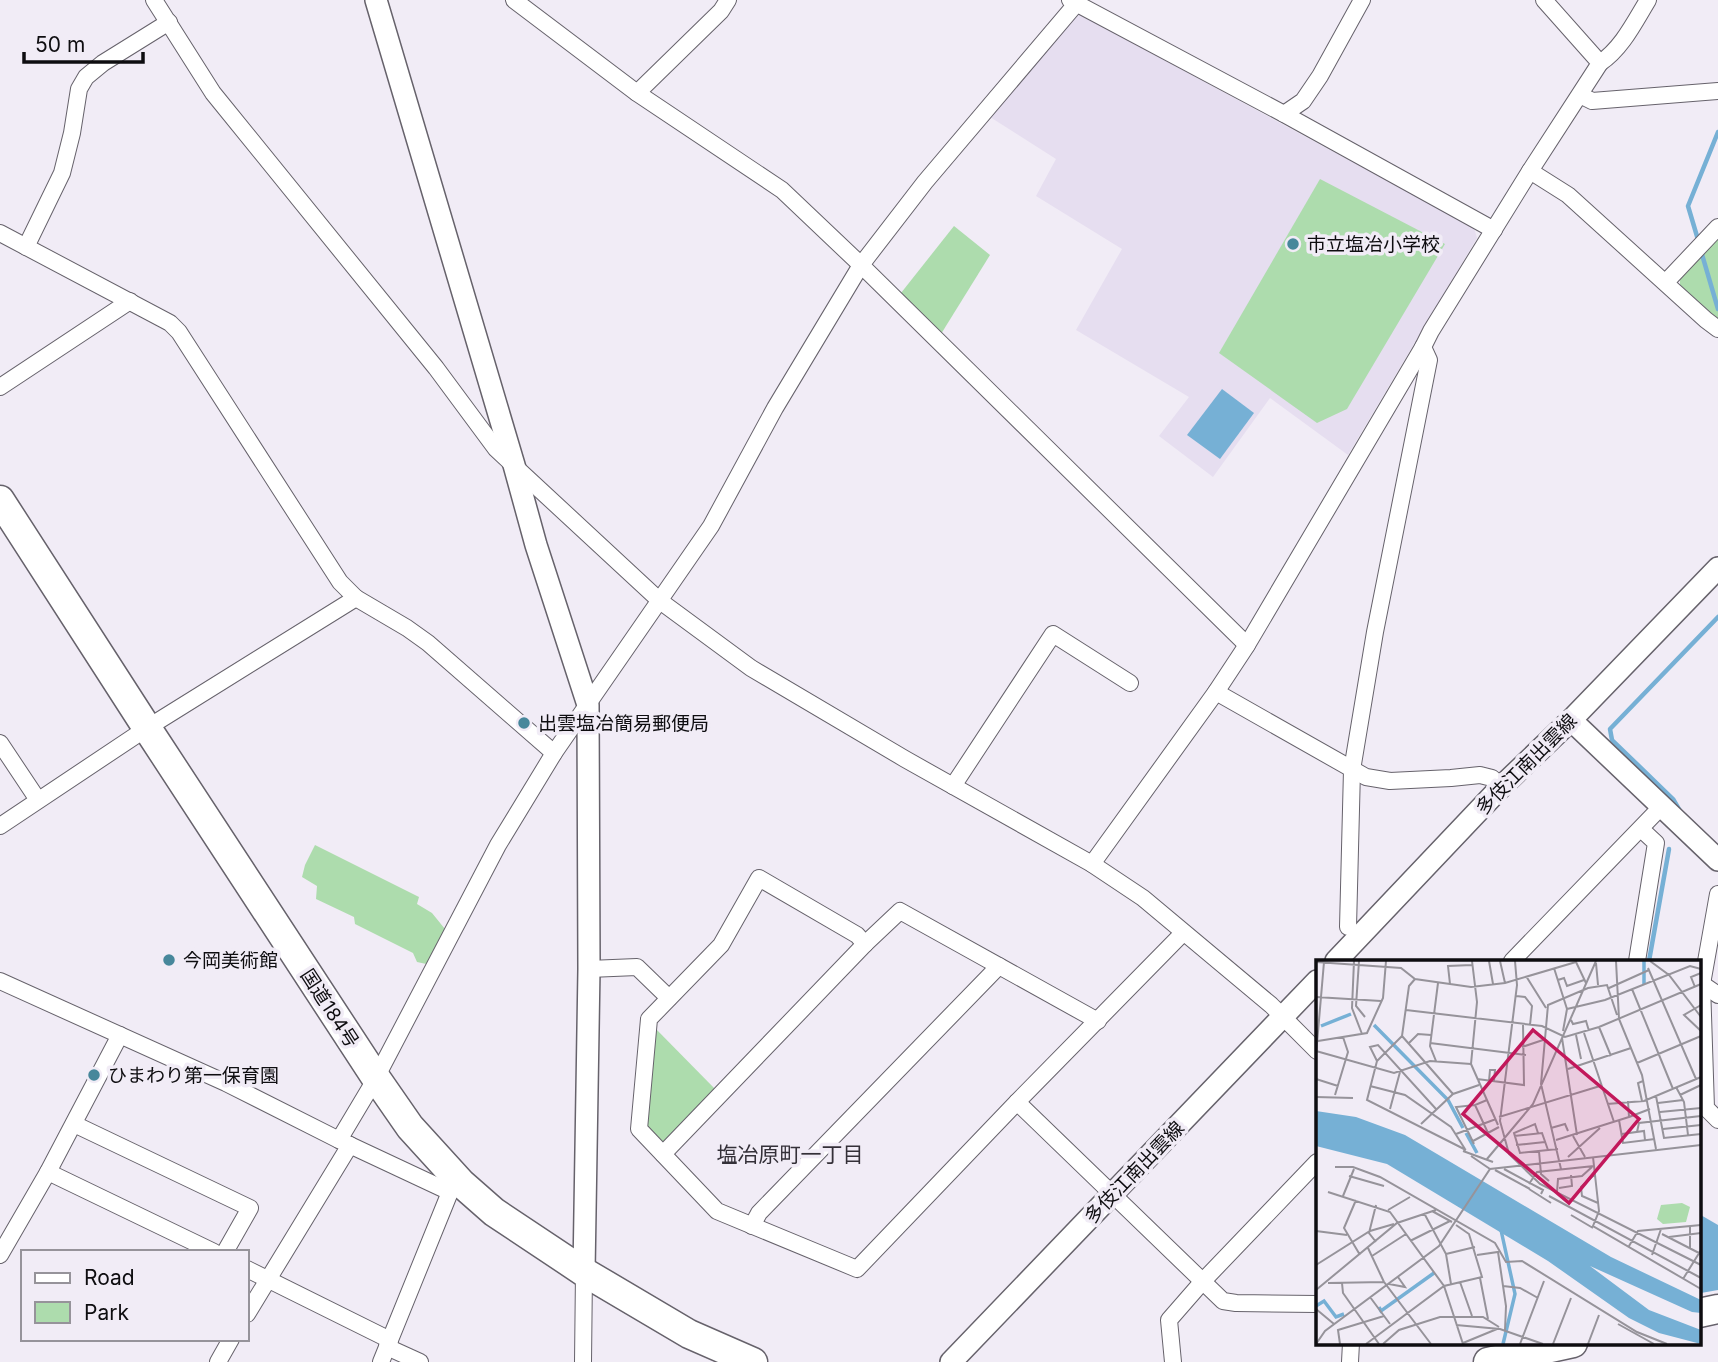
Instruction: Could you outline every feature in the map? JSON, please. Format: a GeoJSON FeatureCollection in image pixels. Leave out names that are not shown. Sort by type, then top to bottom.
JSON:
{"type":"FeatureCollection","features":[{"type":"Feature","properties":{"kind":"highway","name":"国道184号"},"geometry":{"type":"LineString","coordinates":[[0,500],[376,1078],[456,1188],[583,1272],[689,1334],[753,1362]]}},
{"type":"Feature","properties":{"kind":"highway"},"geometry":{"type":"LineString","coordinates":[[1700,1313],[1718,1309]]}},
{"type":"Feature","properties":{"kind":"highway"},"geometry":{"type":"LineString","coordinates":[[1504,1353],[1567,1349]]}},
{"type":"Feature","properties":{"kind":"street"},"geometry":{"type":"LineString","coordinates":[[154,0],[213,93],[436,368],[496,449],[660,601],[751,668],[1092,864],[1143,898],[1270,1005],[1316,1050]]}},
{"type":"Feature","properties":{"kind":"street"},"geometry":{"type":"LineString","coordinates":[[376,0],[536,545],[588,705],[589,969],[583,1362]]}},
{"type":"Feature","properties":{"kind":"street"},"geometry":{"type":"LineString","coordinates":[[514,0],[637,93],[782,190],[1247,645]]}},
{"type":"Feature","properties":{"kind":"street"},"geometry":{"type":"LineString","coordinates":[[637,93],[721,11],[728,0]]}},
{"type":"Feature","properties":{"kind":"street"},"geometry":{"type":"LineString","coordinates":[[1284,114],[1303,102],[1321,76],[1362,0]]}},
{"type":"Feature","properties":{"kind":"street"},"geometry":{"type":"LineString","coordinates":[[1544,0],[1600,63]]}},
{"type":"Feature","properties":{"kind":"street"},"geometry":{"type":"LineString","coordinates":[[1092,864],[1247,645],[1431,331],[1530,171],[1600,63],[1609,57],[1626,37],[1648,0]]}},
{"type":"Feature","properties":{"kind":"street"},"geometry":{"type":"LineString","coordinates":[[248,1312],[345,1142],[498,845],[554,752],[712,526],[775,408],[861,265],[925,182],[1073,2],[1494,230]]}},
{"type":"Feature","properties":{"kind":"street"},"geometry":{"type":"LineString","coordinates":[[26,247],[62,173],[82,83],[103,63],[169,22]]}},
{"type":"Feature","properties":{"kind":"street"},"geometry":{"type":"LineString","coordinates":[[1580,95],[1592,101],[1718,91]]}},
{"type":"Feature","properties":{"kind":"street"},"geometry":{"type":"LineString","coordinates":[[1530,171],[1568,195],[1718,329]]}},
{"type":"Feature","properties":{"kind":"street"},"geometry":{"type":"LineString","coordinates":[[1666,282],[1718,227]]}},
{"type":"Feature","properties":{"kind":"street"},"geometry":{"type":"LineString","coordinates":[[0,233],[170,323],[179,332],[340,582],[355,598],[428,643],[554,752]]}},
{"type":"Feature","properties":{"kind":"street"},"geometry":{"type":"LineString","coordinates":[[0,387],[130,301]]}},
{"type":"Feature","properties":{"kind":"street"},"geometry":{"type":"LineString","coordinates":[[1348,927],[1352,770],[1375,632],[1429,360],[1423,348]]}},
{"type":"Feature","properties":{"kind":"street","name":"多伎江南出雲線"},"geometry":{"type":"LineString","coordinates":[[1337,960],[1501,787],[1571,720],[1718,568]]}},
{"type":"Feature","properties":{"kind":"street"},"geometry":{"type":"LineString","coordinates":[[0,826],[146,728],[355,598]]}},
{"type":"Feature","properties":{"kind":"street"},"geometry":{"type":"LineString","coordinates":[[953,786],[1053,634],[1129,683]]}},
{"type":"Feature","properties":{"kind":"street"},"geometry":{"type":"LineString","coordinates":[[1216,692],[1366,777],[1390,781],[1480,775],[1492,778],[1501,787]]}},
{"type":"Feature","properties":{"kind":"street"},"geometry":{"type":"LineString","coordinates":[[1571,720],[1718,860]]}},
{"type":"Feature","properties":{"kind":"street"},"geometry":{"type":"LineString","coordinates":[[0,743],[38,800]]}},
{"type":"Feature","properties":{"kind":"street"},"geometry":{"type":"LineString","coordinates":[[1513,960],[1662,806]]}},
{"type":"Feature","properties":{"kind":"street"},"geometry":{"type":"LineString","coordinates":[[1637,960],[1656,844],[1641,829]]}},
{"type":"Feature","properties":{"kind":"street"},"geometry":{"type":"LineString","coordinates":[[865,944],[857,935],[759,878],[721,944],[649,1019],[639,1129],[717,1211],[857,1269],[1183,933]]}},
{"type":"Feature","properties":{"kind":"street"},"geometry":{"type":"LineString","coordinates":[[1718,894],[1702,984],[1706,1108],[1718,1120]]}},
{"type":"Feature","properties":{"kind":"street"},"geometry":{"type":"LineString","coordinates":[[663,1154],[900,911],[1098,1021]]}},
{"type":"Feature","properties":{"kind":"street"},"geometry":{"type":"LineString","coordinates":[[752,1226],[760,1213],[999,966]]}},
{"type":"Feature","properties":{"kind":"street"},"geometry":{"type":"LineString","coordinates":[[589,969],[637,967],[669,998]]}},
{"type":"Feature","properties":{"kind":"street"},"geometry":{"type":"LineString","coordinates":[[0,981],[226,1083],[345,1142],[456,1188],[386,1349]]}},
{"type":"Feature","properties":{"kind":"street","name":"多伎江南出雲線"},"geometry":{"type":"LineString","coordinates":[[951,1362],[1316,983]]}},
{"type":"Feature","properties":{"kind":"street"},"geometry":{"type":"LineString","coordinates":[[1702,984],[1718,995]]}},
{"type":"Feature","properties":{"kind":"street"},"geometry":{"type":"LineString","coordinates":[[0,1255],[74,1124],[120,1035]]}},
{"type":"Feature","properties":{"kind":"street"},"geometry":{"type":"LineString","coordinates":[[1017,1102],[1223,1301],[1316,1304]]}},
{"type":"Feature","properties":{"kind":"street"},"geometry":{"type":"LineString","coordinates":[[74,1124],[250,1208],[226,1250]]}},
{"type":"Feature","properties":{"kind":"street"},"geometry":{"type":"LineString","coordinates":[[1173,1362],[1169,1320],[1316,1162]]}},
{"type":"Feature","properties":{"kind":"street"},"geometry":{"type":"LineString","coordinates":[[48,1171],[210,1250]]}},
{"type":"Feature","properties":{"kind":"street"},"geometry":{"type":"LineString","coordinates":[[248,1270],[386,1349],[420,1362]]}},
{"type":"Feature","properties":{"kind":"street"},"geometry":{"type":"LineString","coordinates":[[218,1362],[230,1341]]}},
{"type":"Feature","properties":{"kind":"street"},"geometry":{"type":"LineString","coordinates":[[1350,1344],[1350,1362]]}},
{"type":"Feature","properties":{"kind":"shaded area","name":"市立塩冶小学校"},"geometry":{"type":"Polygon","coordinates":[[[1077,13],[1474,228],[1477,238],[1348,455],[1270,398],[1213,477],[1159,436],[1189,397],[1076,330],[1122,249],[1036,196],[1056,159],[990,117],[1077,13]]]}},
{"type":"Feature","properties":{"kind":"green space"},"geometry":{"type":"Polygon","coordinates":[[[1320,179],[1445,244],[1347,409],[1317,423],[1219,353],[1320,179]]]}},
{"type":"Feature","properties":{"kind":"green space"},"geometry":{"type":"Polygon","coordinates":[[[954,226],[990,255],[941,334],[901,293],[954,226]]]}},
{"type":"Feature","properties":{"kind":"green space"},"geometry":{"type":"Polygon","coordinates":[[[1718,238],[1718,319],[1680,285],[1680,277],[1718,238]]]}},
{"type":"Feature","properties":{"kind":"green space"},"geometry":{"type":"Polygon","coordinates":[[[315,845],[419,897],[417,904],[432,913],[449,934],[431,965],[417,962],[413,953],[355,924],[354,917],[316,899],[317,886],[302,877],[315,845]]]}},
{"type":"Feature","properties":{"kind":"green space"},"geometry":{"type":"Polygon","coordinates":[[[654,1027],[716,1090],[668,1141],[659,1142],[645,1126],[654,1027]]]}},
{"type":"Feature","properties":{"kind":"water"},"geometry":{"type":"Polygon","coordinates":[[[1222,389],[1254,413],[1220,459],[1187,435],[1222,389]]]}},
{"type":"Feature","properties":{"kind":"water"},"geometry":{"type":"Polygon","coordinates":[[[1700,1215],[1718,1225],[1718,1290],[1701,1293],[1700,1215]]]}},
{"type":"Feature","properties":{"kind":"waterway"},"geometry":{"type":"LineString","coordinates":[[1699,243],[1688,206],[1718,132]]}},
{"type":"Feature","properties":{"kind":"waterway"},"geometry":{"type":"LineString","coordinates":[[1701,251],[1718,309]]}},
{"type":"Feature","properties":{"kind":"waterway"},"geometry":{"type":"LineString","coordinates":[[1680,811],[1673,799],[1612,740],[1610,729],[1718,617]]}},
{"type":"Feature","properties":{"kind":"waterway"},"geometry":{"type":"LineString","coordinates":[[1649,960],[1669,849]]}},
{"type":"Feature","properties":{"kind":"place","name":"市立塩冶小学校"},"geometry":{"type":"Point","coordinates":[1293,244]}},
{"type":"Feature","properties":{"kind":"place","name":"出雲塩冶簡易郵便局"},"geometry":{"type":"Point","coordinates":[524,723]}},
{"type":"Feature","properties":{"kind":"place","name":"今岡美術館"},"geometry":{"type":"Point","coordinates":[169,960]}},
{"type":"Feature","properties":{"kind":"place","name":"ひまわり第一保育園"},"geometry":{"type":"Point","coordinates":[94,1075]}},
{"type":"Feature","properties":{"kind":"district","name":"塩冶原町一丁目"},"geometry":{"type":"Point","coordinates":[790,1155]}}]}
